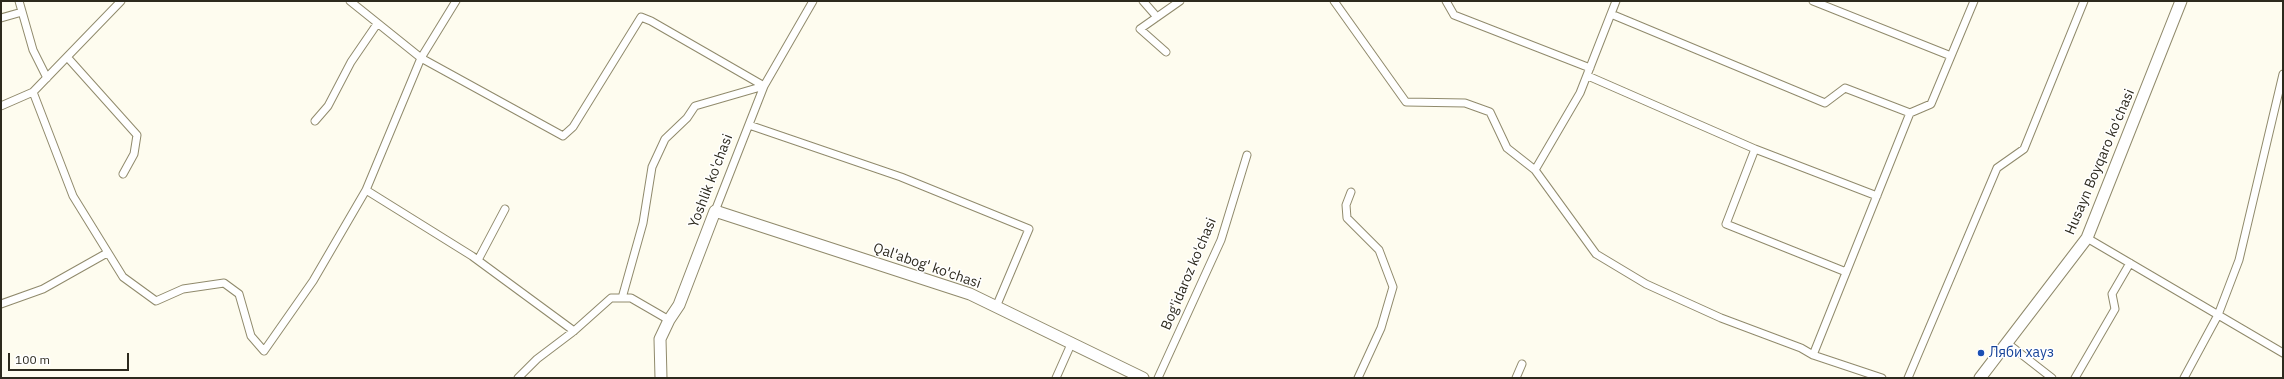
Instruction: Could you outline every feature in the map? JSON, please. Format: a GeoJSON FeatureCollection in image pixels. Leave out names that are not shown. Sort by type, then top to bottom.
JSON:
{"type":"FeatureCollection","features":[{"type":"Feature","properties":{"kind":"street"},"geometry":{"type":"LineString","coordinates":[[20,1],[33,50],[47,78]]}},
{"type":"Feature","properties":{"kind":"street"},"geometry":{"type":"LineString","coordinates":[[1,106],[33,92],[68,58],[121,1]]}},
{"type":"Feature","properties":{"kind":"street"},"geometry":{"type":"LineString","coordinates":[[350,1],[421,58],[564,136],[573,127],[641,17],[651,21],[764,86]]}},
{"type":"Feature","properties":{"kind":"street"},"geometry":{"type":"LineString","coordinates":[[33,92],[73,196],[123,277],[156,301],[183,289],[224,283],[239,294],[251,336],[264,351],[313,281],[366,190],[421,58],[456,1]]}},
{"type":"Feature","properties":{"kind":"street","name":"Yoshlik ko'chasi"},"geometry":{"type":"LineString","coordinates":[[661,378],[660,339],[669,320],[680,305],[714,211],[764,86],[813,1]]}},
{"type":"Feature","properties":{"kind":"street"},"geometry":{"type":"LineString","coordinates":[[1144,1],[1157,17]]}},
{"type":"Feature","properties":{"kind":"street"},"geometry":{"type":"LineString","coordinates":[[1166,52],[1140,29],[1180,1]]}},
{"type":"Feature","properties":{"kind":"street"},"geometry":{"type":"LineString","coordinates":[[1334,1],[1406,102],[1465,103],[1490,112],[1507,148],[1535,170],[1596,254],[1646,284],[1721,318],[1801,348],[1813,355],[1882,378]]}},
{"type":"Feature","properties":{"kind":"street"},"geometry":{"type":"LineString","coordinates":[[1446,1],[1454,15],[1590,68]]}},
{"type":"Feature","properties":{"kind":"street"},"geometry":{"type":"LineString","coordinates":[[1535,170],[1573,107],[1588,76],[1616,1]]}},
{"type":"Feature","properties":{"kind":"street"},"geometry":{"type":"LineString","coordinates":[[1813,1],[1951,56]]}},
{"type":"Feature","properties":{"kind":"street"},"geometry":{"type":"LineString","coordinates":[[1813,355],[1910,113],[1930,104],[1974,1]]}},
{"type":"Feature","properties":{"kind":"street"},"geometry":{"type":"LineString","coordinates":[[1908,378],[1996,168],[2024,149],[2084,1]]}},
{"type":"Feature","properties":{"kind":"street","name":"Husayn Boyqaro ko'chasi"},"geometry":{"type":"LineString","coordinates":[[1980,378],[2087,238],[2182,1]]}},
{"type":"Feature","properties":{"kind":"street"},"geometry":{"type":"LineString","coordinates":[[1,18],[22,12]]}},
{"type":"Feature","properties":{"kind":"street"},"geometry":{"type":"LineString","coordinates":[[1611,14],[1825,103],[1844,88],[1910,113]]}},
{"type":"Feature","properties":{"kind":"street"},"geometry":{"type":"LineString","coordinates":[[314,121],[328,106],[351,62],[377,24]]}},
{"type":"Feature","properties":{"kind":"street"},"geometry":{"type":"LineString","coordinates":[[68,58],[137,135],[134,154],[123,174]]}},
{"type":"Feature","properties":{"kind":"street"},"geometry":{"type":"LineString","coordinates":[[2184,378],[2218,315],[2239,260],[2283,74]]}},
{"type":"Feature","properties":{"kind":"street"},"geometry":{"type":"LineString","coordinates":[[1588,76],[1755,149],[1877,196]]}},
{"type":"Feature","properties":{"kind":"street"},"geometry":{"type":"LineString","coordinates":[[622,298],[643,223],[652,167],[665,139],[687,118],[695,106],[764,86]]}},
{"type":"Feature","properties":{"kind":"street"},"geometry":{"type":"LineString","coordinates":[[749,125],[901,177],[1029,229],[996,307]]}},
{"type":"Feature","properties":{"kind":"street"},"geometry":{"type":"LineString","coordinates":[[1755,149],[1726,224],[1846,272]]}},
{"type":"Feature","properties":{"kind":"street","name":"Bog'idaroz ko'chasi"},"geometry":{"type":"LineString","coordinates":[[1158,378],[1221,240],[1246,155]]}},
{"type":"Feature","properties":{"kind":"street"},"geometry":{"type":"LineString","coordinates":[[366,190],[478,260],[574,331]]}},
{"type":"Feature","properties":{"kind":"street"},"geometry":{"type":"LineString","coordinates":[[1351,192],[1346,205],[1347,218],[1379,250],[1393,287],[1381,328],[1358,378]]}},
{"type":"Feature","properties":{"kind":"street"},"geometry":{"type":"LineString","coordinates":[[478,260],[505,209]]}},
{"type":"Feature","properties":{"kind":"street","name":"Qal'abog' ko'chasi"},"geometry":{"type":"LineString","coordinates":[[714,211],[970,294],[1064,341],[1072,342],[1143,378]]}},
{"type":"Feature","properties":{"kind":"street"},"geometry":{"type":"LineString","coordinates":[[2087,238],[2283,353]]}},
{"type":"Feature","properties":{"kind":"street"},"geometry":{"type":"LineString","coordinates":[[1,304],[43,289],[107,252]]}},
{"type":"Feature","properties":{"kind":"street"},"geometry":{"type":"LineString","coordinates":[[2075,378],[2115,309],[2112,294],[2130,263]]}},
{"type":"Feature","properties":{"kind":"street"},"geometry":{"type":"LineString","coordinates":[[518,378],[537,359],[574,331],[611,298],[631,298],[669,320]]}},
{"type":"Feature","properties":{"kind":"street"},"geometry":{"type":"LineString","coordinates":[[1056,378],[1072,342]]}},
{"type":"Feature","properties":{"kind":"street"},"geometry":{"type":"LineString","coordinates":[[2007,343],[2052,378]]}},
{"type":"Feature","properties":{"kind":"street"},"geometry":{"type":"LineString","coordinates":[[1516,378],[1522,364]]}},
{"type":"Feature","properties":{"kind":"place","name":"Ляби хауз"},"geometry":{"type":"Point","coordinates":[1981,353]}}]}
